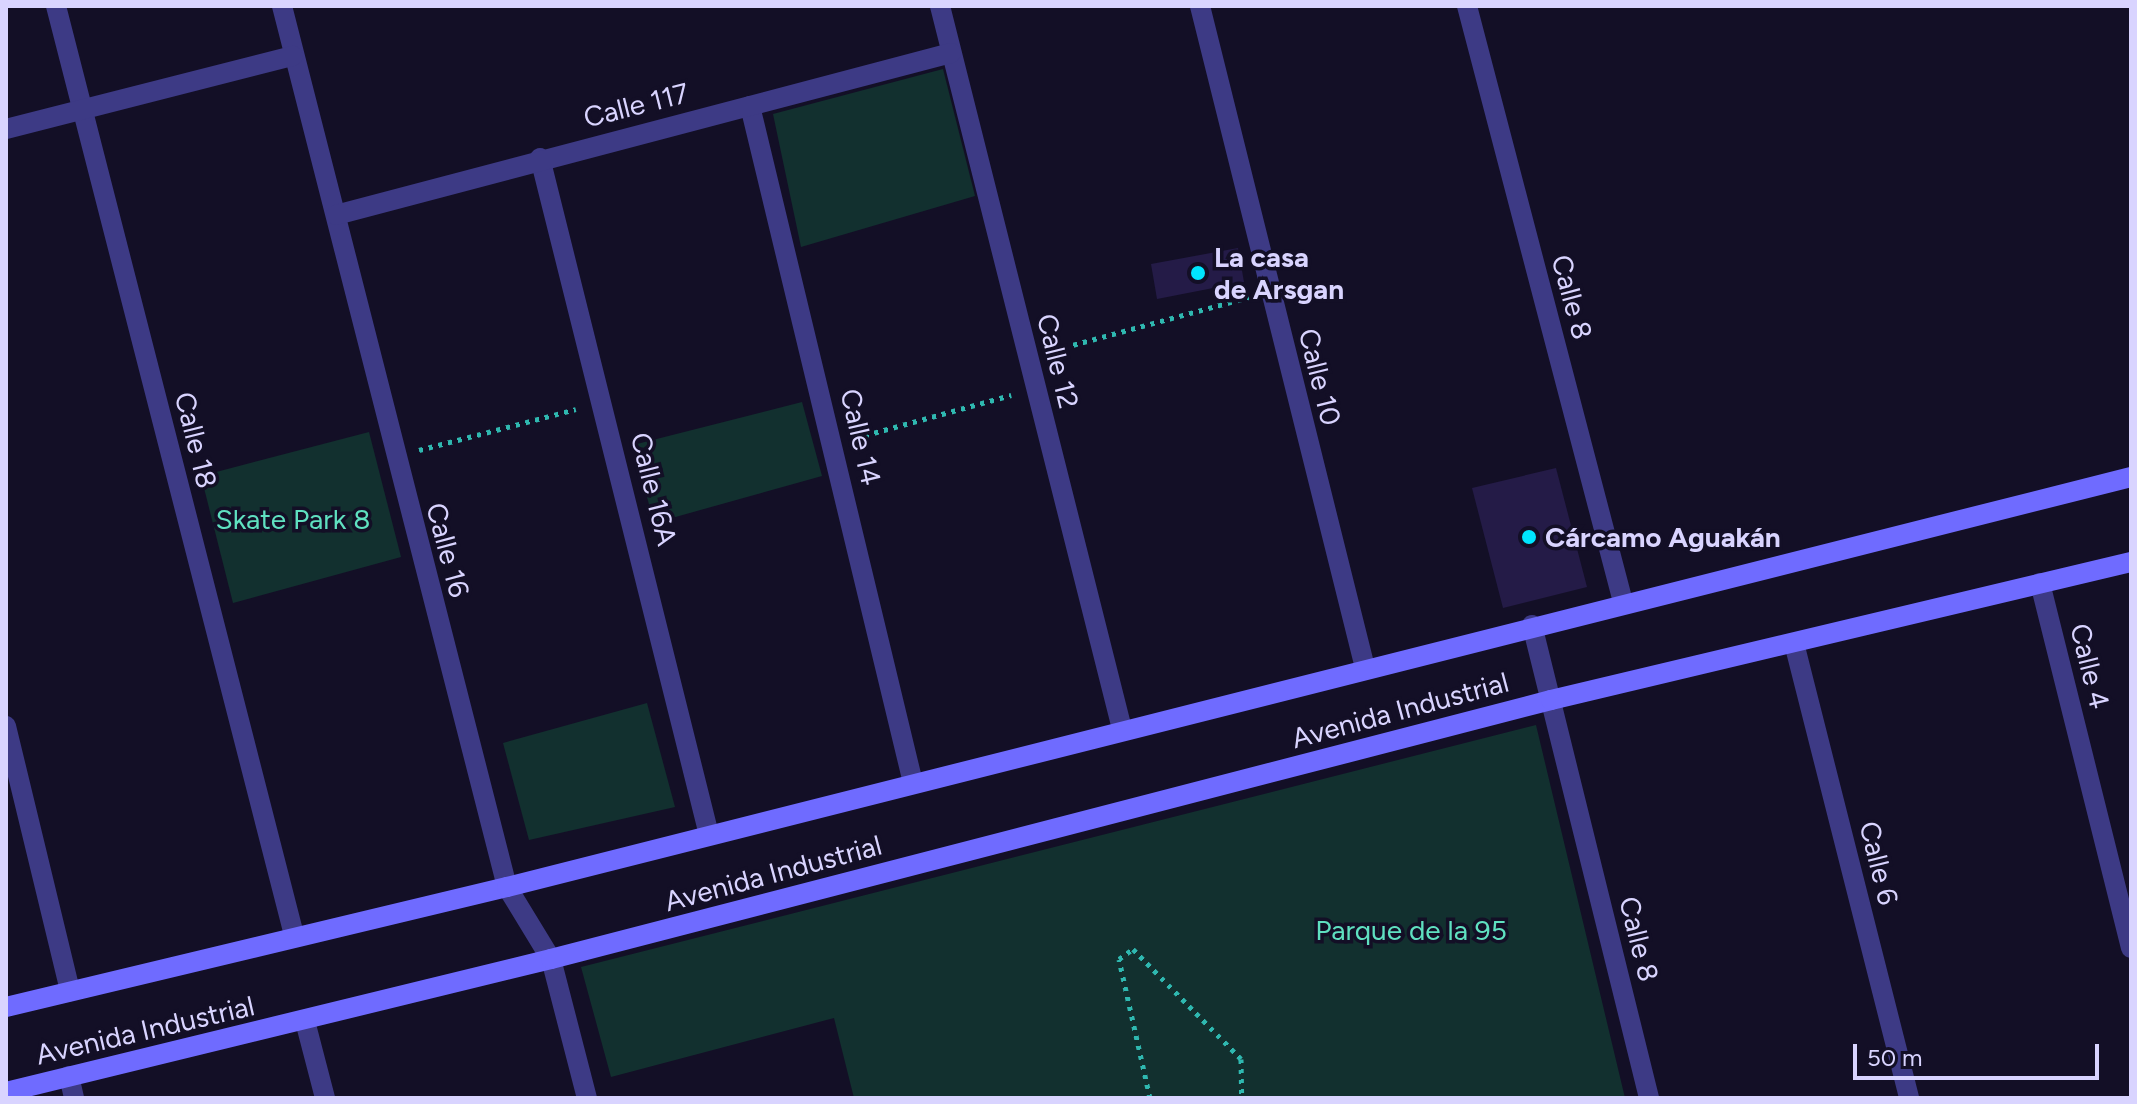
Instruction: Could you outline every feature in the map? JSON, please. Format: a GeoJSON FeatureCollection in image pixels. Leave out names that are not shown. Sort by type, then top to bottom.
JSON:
{"type":"FeatureCollection","features":[{"type":"Feature","properties":{"kind":"street","name":"Calle 18"},"geometry":{"type":"LineString","coordinates":[[56,6],[294,935]]}},
{"type":"Feature","properties":{"kind":"street","name":"Calle 16"},"geometry":{"type":"LineString","coordinates":[[282,6],[507,887],[551,959],[587,1098]]}},
{"type":"Feature","properties":{"kind":"street","name":"Calle 12"},"geometry":{"type":"LineString","coordinates":[[940,6],[1122,729]]}},
{"type":"Feature","properties":{"kind":"street","name":"Calle 10"},"geometry":{"type":"LineString","coordinates":[[1200,6],[1365,668]]}},
{"type":"Feature","properties":{"kind":"street","name":"Calle 8"},"geometry":{"type":"LineString","coordinates":[[1467,6],[1623,602]]}},
{"type":"Feature","properties":{"kind":"street","name":"Calle 117"},"geometry":{"type":"LineString","coordinates":[[336,215],[540,158],[951,53]]}},
{"type":"Feature","properties":{"kind":"street"},"geometry":{"type":"LineString","coordinates":[[6,129],[293,56]]}},
{"type":"Feature","properties":{"kind":"street","name":"Calle 14"},"geometry":{"type":"LineString","coordinates":[[750,106],[834,443],[913,783]]}},
{"type":"Feature","properties":{"kind":"street","name":"Calle 16A"},"geometry":{"type":"LineString","coordinates":[[540,158],[604,401],[709,835]]}},
{"type":"Feature","properties":{"kind":"street","name":"Avenida Industrial"},"geometry":{"type":"LineString","coordinates":[[6,1007],[294,935],[507,887],[1623,602],[2131,477]]}},
{"type":"Feature","properties":{"kind":"street","name":"Avenida Industrial"},"geometry":{"type":"LineString","coordinates":[[6,1092],[551,959],[1551,700],[2131,562]]}},
{"type":"Feature","properties":{"kind":"street","name":"Calle 4"},"geometry":{"type":"LineString","coordinates":[[2040,583],[2131,948]]}},
{"type":"Feature","properties":{"kind":"street","name":"Avenida Industrial"},"geometry":{"type":"LineString","coordinates":[[1532,625],[1551,700]]}},
{"type":"Feature","properties":{"kind":"street","name":"Calle 6"},"geometry":{"type":"LineString","coordinates":[[1794,643],[1909,1098]]}},
{"type":"Feature","properties":{"kind":"street","name":"Calle 8"},"geometry":{"type":"LineString","coordinates":[[1551,700],[1649,1098]]}},
{"type":"Feature","properties":{"kind":"street"},"geometry":{"type":"LineString","coordinates":[[6,726],[70,991]]}},
{"type":"Feature","properties":{"kind":"street"},"geometry":{"type":"LineString","coordinates":[[305,1021],[325,1098]]}},
{"type":"Feature","properties":{"kind":"street"},"geometry":{"type":"LineString","coordinates":[[69,1076],[74,1098]]}},
{"type":"Feature","properties":{"kind":"path"},"geometry":{"type":"LineString","coordinates":[[1028,357],[1269,292]]}},
{"type":"Feature","properties":{"kind":"path"},"geometry":{"type":"LineString","coordinates":[[834,443],[1036,388]]}},
{"type":"Feature","properties":{"kind":"path"},"geometry":{"type":"LineString","coordinates":[[395,457],[604,401]]}},
{"type":"Feature","properties":{"kind":"path"},"geometry":{"type":"LineString","coordinates":[[1150,1098],[1119,959],[1133,949],[1241,1059],[1242,1098]]}},
{"type":"Feature","properties":{"kind":"green space"},"geometry":{"type":"Polygon","coordinates":[[[943,69],[975,196],[801,247],[773,114],[943,69]]]}},
{"type":"Feature","properties":{"kind":"green space"},"geometry":{"type":"Polygon","coordinates":[[[802,402],[822,476],[654,523],[633,445],[802,402]]]}},
{"type":"Feature","properties":{"kind":"green space","name":"Skate Park 8"},"geometry":{"type":"Polygon","coordinates":[[[369,432],[401,557],[233,603],[201,476],[369,432]]]}},
{"type":"Feature","properties":{"kind":"green space"},"geometry":{"type":"Polygon","coordinates":[[[647,703],[675,807],[529,840],[503,743],[647,703]]]}},
{"type":"Feature","properties":{"kind":"green space","name":"Parque de la 95"},"geometry":{"type":"Polygon","coordinates":[[[1536,725],[1625,1098],[854,1098],[834,1018],[611,1077],[581,967],[1536,725]]]}},
{"type":"Feature","properties":{"kind":"building","name":"La casa de Arsgan"},"geometry":{"type":"Polygon","coordinates":[[[1238,248],[1244,282],[1157,299],[1151,264],[1238,248]]]}},
{"type":"Feature","properties":{"kind":"building","name":"Cárcamo Aguakán"},"geometry":{"type":"Polygon","coordinates":[[[1556,468],[1587,587],[1503,608],[1472,488],[1556,468]]]}},
{"type":"Feature","properties":{"kind":"place","name":"La casa de Arsgan"},"geometry":{"type":"Point","coordinates":[1198,273]}},
{"type":"Feature","properties":{"kind":"place","name":"Cárcamo Aguakán"},"geometry":{"type":"Point","coordinates":[1529,537]}}]}
